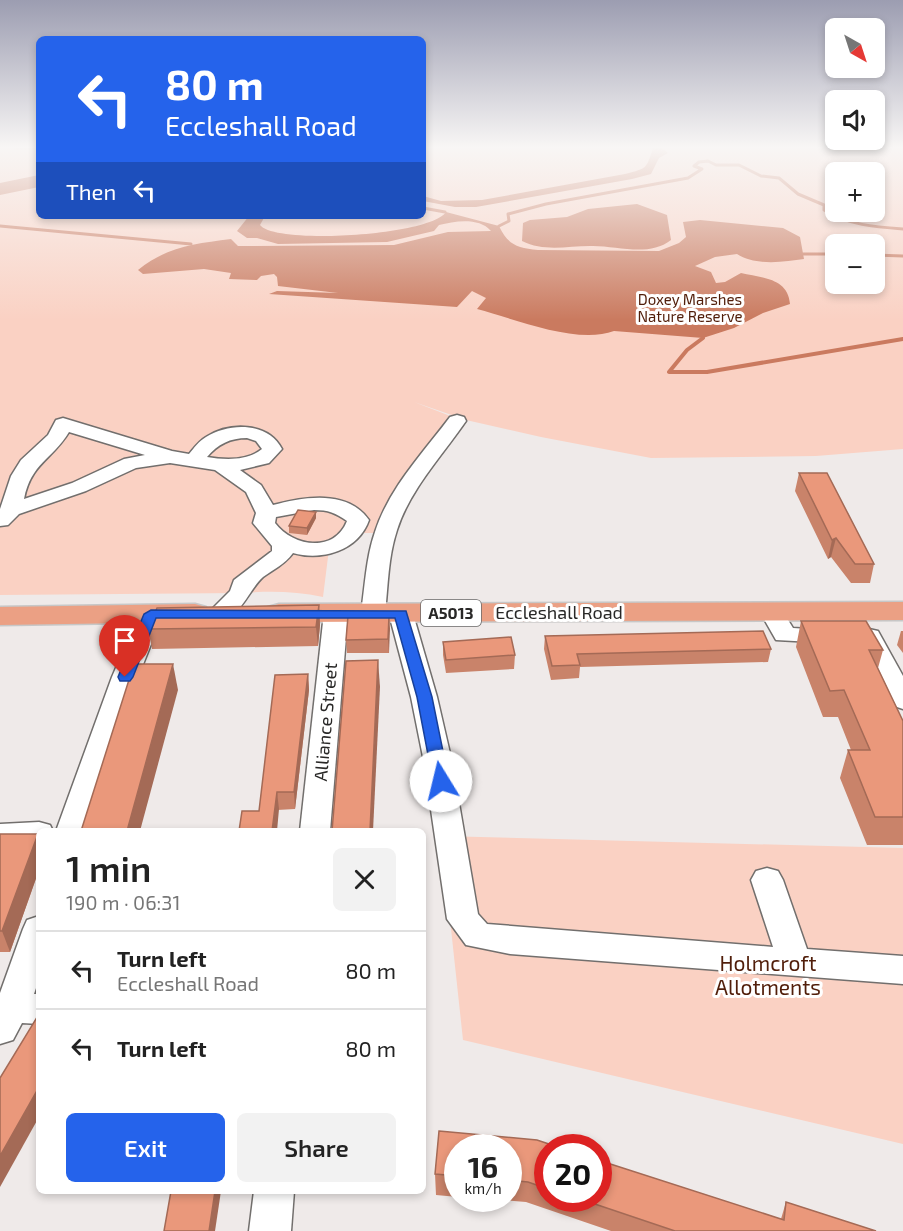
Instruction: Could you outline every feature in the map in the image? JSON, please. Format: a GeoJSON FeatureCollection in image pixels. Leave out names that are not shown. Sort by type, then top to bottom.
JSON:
{"type":"FeatureCollection","features":[{"type":"Feature","properties":{"kind":"main road","name":"Eccleshall Road"},"geometry":{"type":"LineString","coordinates":[[0,616],[220,613],[772,612],[864,624],[903,611]]}},
{"type":"Feature","properties":{"kind":"street"},"geometry":{"type":"LineString","coordinates":[[457,422],[402,496],[387,527],[381,548],[387,613],[424,697],[438,762],[463,919],[478,936],[510,941],[903,970]]}},
{"type":"Feature","properties":{"kind":"street"},"geometry":{"type":"LineString","coordinates":[[6,515],[24,470],[53,442],[63,424],[171,457],[221,465],[257,461],[270,453],[272,449],[270,443],[261,437],[246,432],[229,434],[213,440],[194,460]]}},
{"type":"Feature","properties":{"kind":"street"},"geometry":{"type":"LineString","coordinates":[[6,515],[80,487],[131,463],[171,457]]}},
{"type":"Feature","properties":{"kind":"street"},"geometry":{"type":"LineString","coordinates":[[221,465],[254,489],[267,513],[264,523],[267,530],[283,543],[311,550],[324,547],[350,536],[356,529],[358,520],[341,508],[320,503],[298,504],[267,513]]}},
{"type":"Feature","properties":{"kind":"street"},"geometry":{"type":"LineString","coordinates":[[220,613],[240,593],[242,585],[257,571],[277,559],[282,551],[283,543]]}},
{"type":"Feature","properties":{"kind":"street","name":"Alliance Street"},"geometry":{"type":"LineString","coordinates":[[315,828],[336,613]]}},
{"type":"Feature","properties":{"kind":"street"},"geometry":{"type":"LineString","coordinates":[[72,828],[125,677],[151,614]]}},
{"type":"Feature","properties":{"kind":"street"},"geometry":{"type":"LineString","coordinates":[[864,624],[903,700]]}},
{"type":"Feature","properties":{"kind":"street"},"geometry":{"type":"LineString","coordinates":[[0,835],[36,833]]}},
{"type":"Feature","properties":{"kind":"street"},"geometry":{"type":"LineString","coordinates":[[767,880],[795,962]]}},
{"type":"Feature","properties":{"kind":"street"},"geometry":{"type":"LineString","coordinates":[[17,1015],[36,940]]}},
{"type":"Feature","properties":{"kind":"street"},"geometry":{"type":"LineString","coordinates":[[270,1231],[274,1194]]}},
{"type":"Feature","properties":{"kind":"green space","name":"Doxey Marshes Nature Reserve"},"geometry":{"type":"Polygon","coordinates":[[[0,205],[36,205],[36,219],[426,219],[426,205],[825,205],[825,222],[885,222],[885,205],[903,205],[903,449],[816,456],[651,458],[466,420],[414,402],[453,417],[380,533],[358,533],[329,549],[323,597],[272,592],[0,595],[0,205]]]}},
{"type":"Feature","properties":{"kind":"green space","name":"Holmcroft Allotments"},"geometry":{"type":"Polygon","coordinates":[[[441,836],[903,848],[903,1144],[463,1040],[441,836]]]}},
{"type":"Feature","properties":{"kind":"shaded area"},"geometry":{"type":"Polygon","coordinates":[[[447,205],[485,205],[476,207],[447,205]]]}},
{"type":"Feature","properties":{"kind":"shaded area"},"geometry":{"type":"Polygon","coordinates":[[[641,205],[667,215],[671,240],[642,250],[600,246],[547,247],[522,241],[523,223],[530,220],[567,217],[588,209],[641,205]]]}},
{"type":"Feature","properties":{"kind":"shaded area"},"geometry":{"type":"Polygon","coordinates":[[[446,212],[499,226],[514,244],[538,250],[659,251],[679,243],[686,237],[683,222],[700,220],[783,228],[800,237],[804,259],[761,262],[737,254],[715,257],[695,266],[711,272],[716,283],[725,282],[741,273],[773,281],[784,289],[790,304],[763,313],[734,328],[703,338],[614,331],[582,335],[564,333],[477,309],[486,298],[472,291],[457,307],[269,294],[277,291],[338,293],[278,286],[277,277],[274,274],[261,276],[257,280],[229,279],[231,273],[204,269],[143,274],[138,270],[160,256],[182,247],[231,239],[238,246],[394,245],[448,232],[491,231],[480,224],[459,221],[439,225],[434,231],[387,242],[278,244],[257,238],[247,238],[237,231],[247,219],[263,219],[260,225],[272,231],[293,235],[321,236],[384,232],[434,220],[446,212]]]}},
{"type":"Feature","properties":{"kind":"building"},"geometry":{"type":"Polygon","coordinates":[[[799,473],[827,473],[874,564],[855,564],[836,538],[832,540],[799,473]]]}},
{"type":"Feature","properties":{"kind":"building"},"geometry":{"type":"Polygon","coordinates":[[[298,510],[316,512],[307,528],[289,526],[298,510]]]}},
{"type":"Feature","properties":{"kind":"building"},"geometry":{"type":"Polygon","coordinates":[[[319,605],[316,627],[148,629],[157,608],[319,605]]]}},
{"type":"Feature","properties":{"kind":"building"},"geometry":{"type":"Polygon","coordinates":[[[348,616],[389,616],[388,639],[346,640],[348,616]]]}},
{"type":"Feature","properties":{"kind":"building"},"geometry":{"type":"Polygon","coordinates":[[[801,621],[866,621],[883,650],[869,650],[903,721],[903,817],[875,817],[848,750],[870,750],[844,690],[830,691],[801,621]]]}},
{"type":"Feature","properties":{"kind":"building"},"geometry":{"type":"Polygon","coordinates":[[[763,631],[771,649],[577,654],[580,665],[552,666],[545,636],[763,631]]]}},
{"type":"Feature","properties":{"kind":"building"},"geometry":{"type":"Polygon","coordinates":[[[511,637],[515,655],[446,660],[443,642],[511,637]]]}},
{"type":"Feature","properties":{"kind":"building"},"geometry":{"type":"Polygon","coordinates":[[[378,660],[370,828],[332,828],[346,661],[378,660]]]}},
{"type":"Feature","properties":{"kind":"building"},"geometry":{"type":"Polygon","coordinates":[[[134,664],[173,664],[128,828],[82,828],[134,664]]]}},
{"type":"Feature","properties":{"kind":"building"},"geometry":{"type":"Polygon","coordinates":[[[308,674],[294,792],[277,792],[272,828],[239,828],[242,811],[259,811],[275,675],[308,674]]]}},
{"type":"Feature","properties":{"kind":"building"},"geometry":{"type":"Polygon","coordinates":[[[0,834],[36,834],[36,839],[2,931],[0,931],[0,834]]]}},
{"type":"Feature","properties":{"kind":"building"},"geometry":{"type":"Polygon","coordinates":[[[36,1019],[36,1092],[0,1156],[0,1078],[36,1019]]]}},
{"type":"Feature","properties":{"kind":"building"},"geometry":{"type":"Polygon","coordinates":[[[439,1131],[472,1134],[444,1134],[444,1175],[435,1174],[439,1131]]]}},
{"type":"Feature","properties":{"kind":"building"},"geometry":{"type":"Polygon","coordinates":[[[522,1139],[534,1140],[534,1184],[522,1181],[522,1139]]]}},
{"type":"Feature","properties":{"kind":"building"},"geometry":{"type":"Polygon","coordinates":[[[612,1165],[784,1220],[786,1202],[876,1231],[675,1231],[612,1210],[612,1165]]]}},
{"type":"Feature","properties":{"kind":"building"},"geometry":{"type":"Polygon","coordinates":[[[170,1194],[215,1194],[209,1231],[164,1231],[170,1194]]]}},
{"type":"Feature","properties":{"kind":"waterway"},"geometry":{"type":"LineString","coordinates":[[499,226],[509,221],[508,214],[541,205]]}},
{"type":"Feature","properties":{"kind":"waterway"},"geometry":{"type":"LineString","coordinates":[[824,205],[824,210],[852,222],[903,229]]}},
{"type":"Feature","properties":{"kind":"waterway"},"geometry":{"type":"LineString","coordinates":[[426,209],[445,212]]}},
{"type":"Feature","properties":{"kind":"waterway"},"geometry":{"type":"LineString","coordinates":[[0,226],[191,244]]}},
{"type":"Feature","properties":{"kind":"waterway"},"geometry":{"type":"LineString","coordinates":[[803,254],[825,254]]}},
{"type":"Feature","properties":{"kind":"waterway"},"geometry":{"type":"LineString","coordinates":[[885,255],[903,256]]}},
{"type":"Feature","properties":{"kind":"waterway"},"geometry":{"type":"LineString","coordinates":[[703,338],[687,350],[669,372],[707,372],[903,339]]}},
{"type":"Feature","properties":{"kind":"route"},"geometry":{"type":"LineString","coordinates":[[125,677],[151,614],[401,614],[424,697],[441,781]]}}]}
